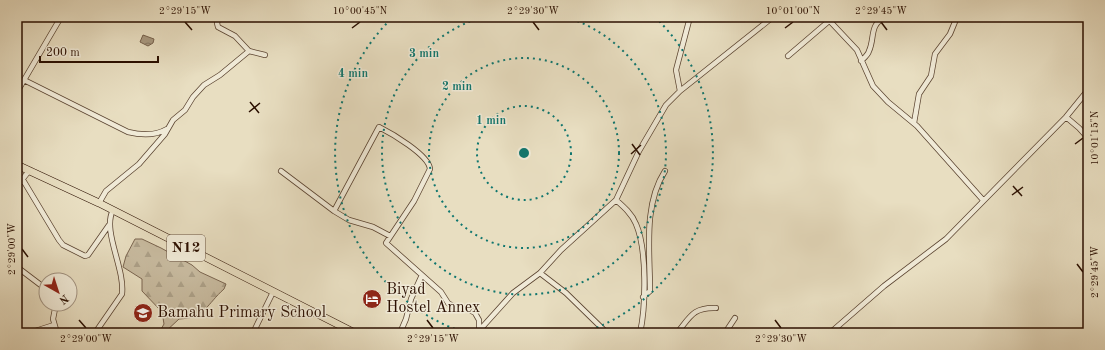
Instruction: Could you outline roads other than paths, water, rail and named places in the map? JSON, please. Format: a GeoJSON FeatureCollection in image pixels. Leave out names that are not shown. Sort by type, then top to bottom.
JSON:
{"type":"FeatureCollection","features":[{"type":"Feature","properties":{"kind":"highway","name":"N12"},"geometry":{"type":"LineString","coordinates":[[17,165],[99,203],[355,333]]}},
{"type":"Feature","properties":{"kind":"street"},"geometry":{"type":"LineString","coordinates":[[17,92],[61,17]]}},
{"type":"Feature","properties":{"kind":"street"},"geometry":{"type":"LineString","coordinates":[[219,17],[216,23],[218,27],[235,36],[250,51],[265,55]]}},
{"type":"Feature","properties":{"kind":"street"},"geometry":{"type":"LineString","coordinates":[[680,91],[676,70],[690,17]]}},
{"type":"Feature","properties":{"kind":"street"},"geometry":{"type":"LineString","coordinates":[[478,332],[513,293],[540,273],[561,250],[616,200],[639,151],[666,105],[680,91],[773,17]]}},
{"type":"Feature","properties":{"kind":"street"},"geometry":{"type":"LineString","coordinates":[[861,61],[870,50],[872,32],[875,25],[885,17]]}},
{"type":"Feature","properties":{"kind":"street"},"geometry":{"type":"LineString","coordinates":[[914,123],[919,94],[930,76],[935,54],[950,34],[958,17]]}},
{"type":"Feature","properties":{"kind":"street"},"geometry":{"type":"LineString","coordinates":[[788,56],[828,19],[857,50],[873,86],[888,102],[914,123],[983,200]]}},
{"type":"Feature","properties":{"kind":"street"},"geometry":{"type":"LineString","coordinates":[[24,80],[128,132],[139,134],[160,133],[168,128],[185,110],[193,97],[204,85],[220,75],[250,51]]}},
{"type":"Feature","properties":{"kind":"street"},"geometry":{"type":"LineString","coordinates":[[830,333],[884,286],[946,239],[1066,117],[1088,90]]}},
{"type":"Feature","properties":{"kind":"street"},"geometry":{"type":"LineString","coordinates":[[1066,117],[1088,138]]}},
{"type":"Feature","properties":{"kind":"street"},"geometry":{"type":"LineString","coordinates":[[334,211],[379,127],[418,152],[430,165],[414,201],[386,240],[387,245],[441,292],[448,303],[456,308],[468,309],[475,313],[479,320],[478,332]]}},
{"type":"Feature","properties":{"kind":"street"},"geometry":{"type":"LineString","coordinates":[[99,203],[106,191],[139,164],[165,134],[168,128]]}},
{"type":"Feature","properties":{"kind":"street"},"geometry":{"type":"LineString","coordinates":[[17,186],[29,171]]}},
{"type":"Feature","properties":{"kind":"street"},"geometry":{"type":"LineString","coordinates":[[281,171],[334,211],[349,220],[373,227],[390,236]]}},
{"type":"Feature","properties":{"kind":"street"},"geometry":{"type":"LineString","coordinates":[[643,297],[650,291],[650,217],[658,182],[665,171]]}},
{"type":"Feature","properties":{"kind":"street"},"geometry":{"type":"LineString","coordinates":[[23,180],[63,245],[88,256],[109,225]]}},
{"type":"Feature","properties":{"kind":"street"},"geometry":{"type":"LineString","coordinates":[[616,200],[628,211],[636,223],[641,238],[645,268],[640,333]]}},
{"type":"Feature","properties":{"kind":"street"},"geometry":{"type":"LineString","coordinates":[[95,333],[119,300],[122,289],[119,264],[109,225],[109,217],[113,210]]}},
{"type":"Feature","properties":{"kind":"street"},"geometry":{"type":"LineString","coordinates":[[17,267],[38,283]]}},
{"type":"Feature","properties":{"kind":"street"},"geometry":{"type":"LineString","coordinates":[[540,273],[566,293],[607,333]]}},
{"type":"Feature","properties":{"kind":"street"},"geometry":{"type":"LineString","coordinates":[[400,333],[406,319],[411,300],[422,275]]}},
{"type":"Feature","properties":{"kind":"street"},"geometry":{"type":"LineString","coordinates":[[253,333],[272,292]]}},
{"type":"Feature","properties":{"kind":"street"},"geometry":{"type":"LineString","coordinates":[[677,333],[694,312],[705,308],[716,308]]}},
{"type":"Feature","properties":{"kind":"street"},"geometry":{"type":"LineString","coordinates":[[55,312],[54,324],[57,333]]}},
{"type":"Feature","properties":{"kind":"street"},"geometry":{"type":"LineString","coordinates":[[725,333],[735,318]]}},
{"type":"Feature","properties":{"kind":"street"},"geometry":{"type":"LineString","coordinates":[[29,333],[54,324]]}},
{"type":"Feature","properties":{"kind":"street"},"geometry":{"type":"LineString","coordinates":[[337,333],[342,327]]}},
{"type":"Feature","properties":{"kind":"street"},"geometry":{"type":"LineString","coordinates":[[834,333],[846,331],[852,333]]}},
{"type":"Feature","properties":{"kind":"water"},"geometry":{"type":"Polygon","coordinates":[[[143,35],[154,39],[153,43],[148,46],[140,42],[143,35]]]}},
{"type":"Feature","properties":{"kind":"place","name":"Biyad Hostel Annex"},"geometry":{"type":"Point","coordinates":[372,299]}},
{"type":"Feature","properties":{"kind":"place","name":"Bamahu Primary School"},"geometry":{"type":"Point","coordinates":[143,313]}}]}
